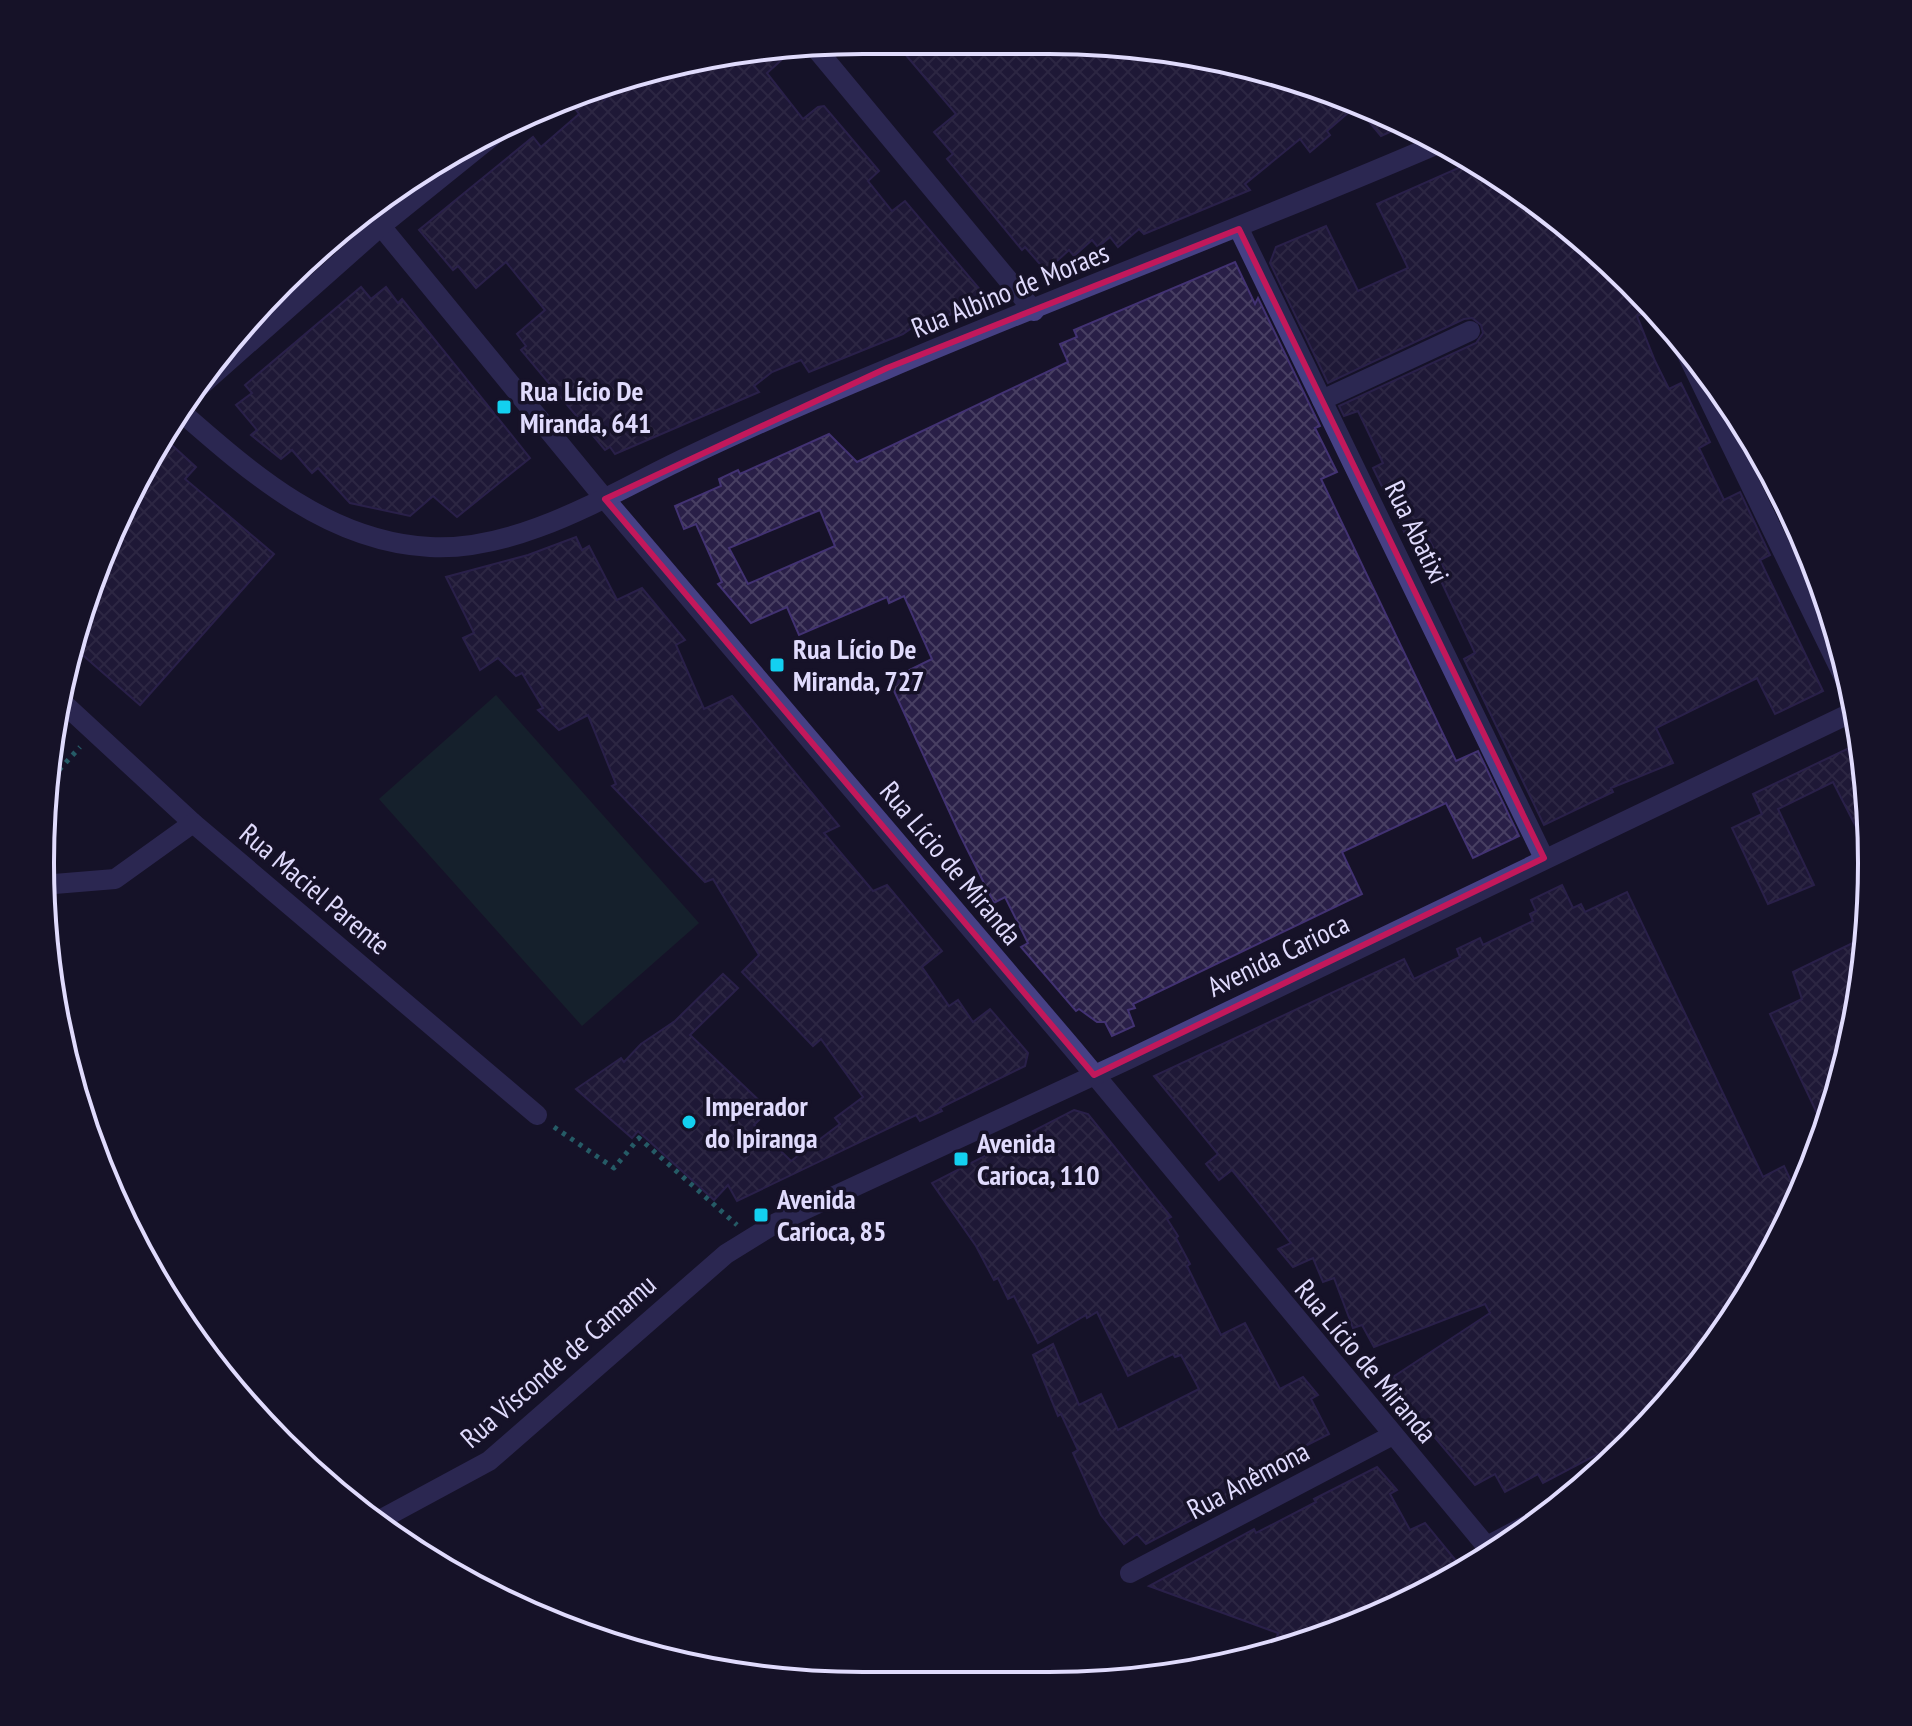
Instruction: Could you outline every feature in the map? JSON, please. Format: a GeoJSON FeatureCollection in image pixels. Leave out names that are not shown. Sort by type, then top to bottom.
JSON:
{"type":"FeatureCollection","features":[{"type":"Feature","properties":{"kind":"street"},"geometry":{"type":"LineString","coordinates":[[822,56],[1034,311]]}},
{"type":"Feature","properties":{"kind":"street","name":"Rua Albino de Moraes"},"geometry":{"type":"LineString","coordinates":[[188,418],[258,479],[330,522],[366,537],[404,546],[436,548],[509,535],[551,523],[684,458],[887,368],[1239,229],[1428,148]]}},
{"type":"Feature","properties":{"kind":"street"},"geometry":{"type":"LineString","coordinates":[[231,359],[381,226],[465,159]]}},
{"type":"Feature","properties":{"kind":"street","name":"Rua Lício de Miranda"},"geometry":{"type":"LineString","coordinates":[[375,218],[605,499],[1094,1075],[1391,1436],[1485,1544]]}},
{"type":"Feature","properties":{"kind":"street","name":"Rua Abatixi"},"geometry":{"type":"LineString","coordinates":[[1239,229],[1544,858]]}},
{"type":"Feature","properties":{"kind":"street"},"geometry":{"type":"LineString","coordinates":[[1322,400],[1470,331]]}},
{"type":"Feature","properties":{"kind":"street"},"geometry":{"type":"LineString","coordinates":[[1704,389],[1826,640]]}},
{"type":"Feature","properties":{"kind":"street","name":"Rua Maciel Parente"},"geometry":{"type":"LineString","coordinates":[[69,709],[193,823],[537,1115]]}},
{"type":"Feature","properties":{"kind":"street","name":"Avenida Carioca"},"geometry":{"type":"LineString","coordinates":[[726,1254],[911,1159],[1094,1075],[1844,716]]}},
{"type":"Feature","properties":{"kind":"street"},"geometry":{"type":"LineString","coordinates":[[55,884],[115,879],[193,823]]}},
{"type":"Feature","properties":{"kind":"street","name":"Rua Visconde de Camamu"},"geometry":{"type":"LineString","coordinates":[[387,1516],[489,1461],[726,1254]]}},
{"type":"Feature","properties":{"kind":"street","name":"Rua Anêmona"},"geometry":{"type":"LineString","coordinates":[[1130,1573],[1391,1436]]}},
{"type":"Feature","properties":{"kind":"path"},"geometry":{"type":"LineString","coordinates":[[60,769],[95,732]]}},
{"type":"Feature","properties":{"kind":"path"},"geometry":{"type":"LineString","coordinates":[[537,1115],[614,1168],[639,1138],[752,1238]]}},
{"type":"Feature","properties":{"kind":"highlighted area"},"geometry":{"type":"Polygon","coordinates":[[[1239,229],[1544,858],[1094,1075],[605,499],[887,368],[1239,229]]]}},
{"type":"Feature","properties":{"kind":"green space"},"geometry":{"type":"Polygon","coordinates":[[[496,695],[699,923],[582,1026],[379,799],[496,695]]]}},
{"type":"Feature","properties":{"kind":"building"},"geometry":{"type":"Polygon","coordinates":[[[905,54],[1049,54],[1155,61],[1258,82],[1349,112],[1327,131],[1330,135],[1310,152],[1300,139],[1245,184],[1250,190],[1144,234],[1139,229],[1118,247],[1110,237],[1098,247],[1092,240],[1074,256],[1069,250],[1046,271],[1025,247],[1022,250],[947,159],[953,154],[934,132],[956,114],[905,54]]]}},
{"type":"Feature","properties":{"kind":"building"},"geometry":{"type":"Polygon","coordinates":[[[783,59],[767,73],[803,119],[824,106],[879,171],[868,181],[892,211],[905,201],[988,299],[918,328],[916,325],[903,334],[809,372],[801,360],[772,372],[754,386],[759,392],[615,454],[610,447],[605,450],[521,350],[526,346],[517,334],[545,310],[506,262],[476,288],[458,266],[453,270],[419,230],[533,137],[541,147],[579,114],[574,108],[602,97],[604,100],[610,95],[705,70],[783,59]]]}},
{"type":"Feature","properties":{"kind":"building"},"geometry":{"type":"Polygon","coordinates":[[[1367,120],[1393,131],[1381,136],[1367,120]]]}},
{"type":"Feature","properties":{"kind":"building"},"geometry":{"type":"Polygon","coordinates":[[[1461,167],[1541,221],[1582,255],[1642,314],[1637,316],[1669,389],[1681,383],[1710,442],[1699,448],[1724,500],[1740,492],[1770,555],[1760,560],[1823,691],[1775,714],[1757,678],[1656,728],[1673,763],[1611,788],[1613,792],[1544,825],[1464,659],[1475,653],[1441,581],[1449,578],[1429,539],[1412,548],[1373,468],[1383,463],[1358,411],[1344,416],[1339,406],[1476,343],[1483,333],[1481,325],[1472,318],[1464,319],[1328,383],[1270,263],[1276,247],[1326,226],[1358,291],[1408,268],[1377,204],[1461,167]]]}},
{"type":"Feature","properties":{"kind":"building"},"geometry":{"type":"Polygon","coordinates":[[[1235,262],[1255,304],[1258,298],[1320,426],[1315,428],[1337,472],[1321,479],[1456,761],[1478,751],[1519,836],[1473,858],[1446,803],[1342,852],[1362,894],[1133,1004],[1135,1008],[1128,1010],[1134,1026],[1112,1036],[1105,1022],[1097,1022],[1079,1009],[1076,1011],[1021,947],[1028,943],[1005,897],[994,903],[960,835],[889,680],[932,659],[904,596],[889,603],[887,597],[799,635],[787,607],[751,623],[718,584],[722,582],[696,524],[684,529],[675,506],[721,486],[719,479],[738,470],[740,474],[829,434],[857,462],[1068,362],[1060,344],[1077,337],[1074,330],[1235,262]],[[820,510],[729,548],[748,584],[835,546],[820,510]]]}},
{"type":"Feature","properties":{"kind":"building"},"geometry":{"type":"Polygon","coordinates":[[[361,287],[371,299],[386,287],[398,303],[402,299],[530,458],[457,517],[433,496],[410,516],[350,503],[318,468],[312,473],[292,450],[281,459],[251,435],[257,430],[236,405],[252,393],[245,385],[361,287]]]}},
{"type":"Feature","properties":{"kind":"building"},"geometry":{"type":"Polygon","coordinates":[[[171,444],[196,467],[185,479],[274,554],[140,705],[82,654],[116,553],[137,505],[171,444]]]}},
{"type":"Feature","properties":{"kind":"building"},"geometry":{"type":"Polygon","coordinates":[[[576,537],[582,550],[589,546],[617,600],[642,588],[685,640],[676,645],[704,709],[732,696],[839,826],[824,833],[873,891],[887,885],[942,951],[922,967],[949,1006],[958,1000],[973,1022],[990,1009],[1028,1053],[1025,1066],[940,1108],[942,1111],[920,1121],[916,1115],[737,1201],[728,1185],[714,1200],[638,1131],[632,1138],[576,1089],[621,1058],[624,1062],[641,1044],[675,1021],[723,974],[738,988],[690,1035],[769,1110],[754,1125],[791,1161],[840,1124],[835,1118],[863,1097],[821,1039],[813,1046],[742,972],[759,955],[713,879],[705,882],[612,786],[616,784],[588,715],[559,730],[538,710],[543,708],[522,673],[516,676],[498,658],[480,670],[463,638],[474,633],[446,577],[528,555],[576,537]]]}},
{"type":"Feature","properties":{"kind":"building"},"geometry":{"type":"Polygon","coordinates":[[[1847,749],[1851,758],[1857,828],[1833,782],[1778,809],[1814,885],[1768,904],[1732,828],[1762,814],[1753,794],[1847,749]]]}},
{"type":"Feature","properties":{"kind":"building"},"geometry":{"type":"Polygon","coordinates":[[[1562,885],[1573,908],[1581,904],[1585,912],[1627,892],[1763,1177],[1784,1166],[1792,1183],[1750,1268],[1722,1312],[1691,1355],[1621,1435],[1603,1451],[1543,1483],[1538,1474],[1505,1492],[1495,1474],[1475,1485],[1387,1381],[1490,1313],[1485,1304],[1374,1347],[1362,1325],[1353,1328],[1334,1278],[1323,1282],[1313,1258],[1293,1267],[1278,1249],[1291,1243],[1232,1170],[1219,1180],[1206,1164],[1218,1154],[1154,1076],[1404,959],[1414,979],[1460,957],[1457,949],[1480,938],[1483,945],[1533,921],[1530,914],[1536,911],[1531,900],[1562,885]]]}},
{"type":"Feature","properties":{"kind":"building"},"geometry":{"type":"Polygon","coordinates":[[[1853,943],[1842,1021],[1818,1114],[1770,1014],[1802,999],[1793,972],[1853,943]]]}},
{"type":"Feature","properties":{"kind":"building"},"geometry":{"type":"Polygon","coordinates":[[[1074,1110],[1088,1114],[1171,1217],[1167,1219],[1178,1236],[1176,1238],[1190,1264],[1187,1266],[1221,1335],[1245,1323],[1280,1389],[1303,1377],[1318,1395],[1311,1399],[1329,1434],[1248,1475],[1256,1486],[1146,1544],[1137,1534],[1124,1544],[1101,1515],[1073,1453],[1078,1450],[1061,1414],[1058,1416],[1033,1355],[1053,1344],[1079,1405],[1101,1394],[1118,1430],[1199,1389],[1181,1355],[1175,1357],[1173,1354],[1128,1376],[1097,1312],[1087,1318],[1086,1315],[1038,1343],[1014,1296],[1008,1299],[998,1278],[994,1280],[976,1246],[932,1183],[1074,1110]]]}},
{"type":"Feature","properties":{"kind":"building"},"geometry":{"type":"Polygon","coordinates":[[[1377,1467],[1397,1490],[1390,1494],[1410,1530],[1425,1523],[1457,1562],[1359,1610],[1277,1639],[1278,1633],[1149,1586],[1254,1529],[1256,1533],[1316,1502],[1314,1499],[1377,1467]]]}},
{"type":"Feature","properties":{"kind":"place","name":"Rua Lício De Miranda, 641"},"geometry":{"type":"Point","coordinates":[504,407]}},
{"type":"Feature","properties":{"kind":"place","name":"Rua Lício De Miranda, 727"},"geometry":{"type":"Point","coordinates":[777,665]}},
{"type":"Feature","properties":{"kind":"place","name":"Imperador do Ipiranga"},"geometry":{"type":"Point","coordinates":[689,1122]}},
{"type":"Feature","properties":{"kind":"place","name":"Avenida Carioca, 110"},"geometry":{"type":"Point","coordinates":[961,1159]}},
{"type":"Feature","properties":{"kind":"place","name":"Avenida Carioca, 85"},"geometry":{"type":"Point","coordinates":[761,1215]}}]}
